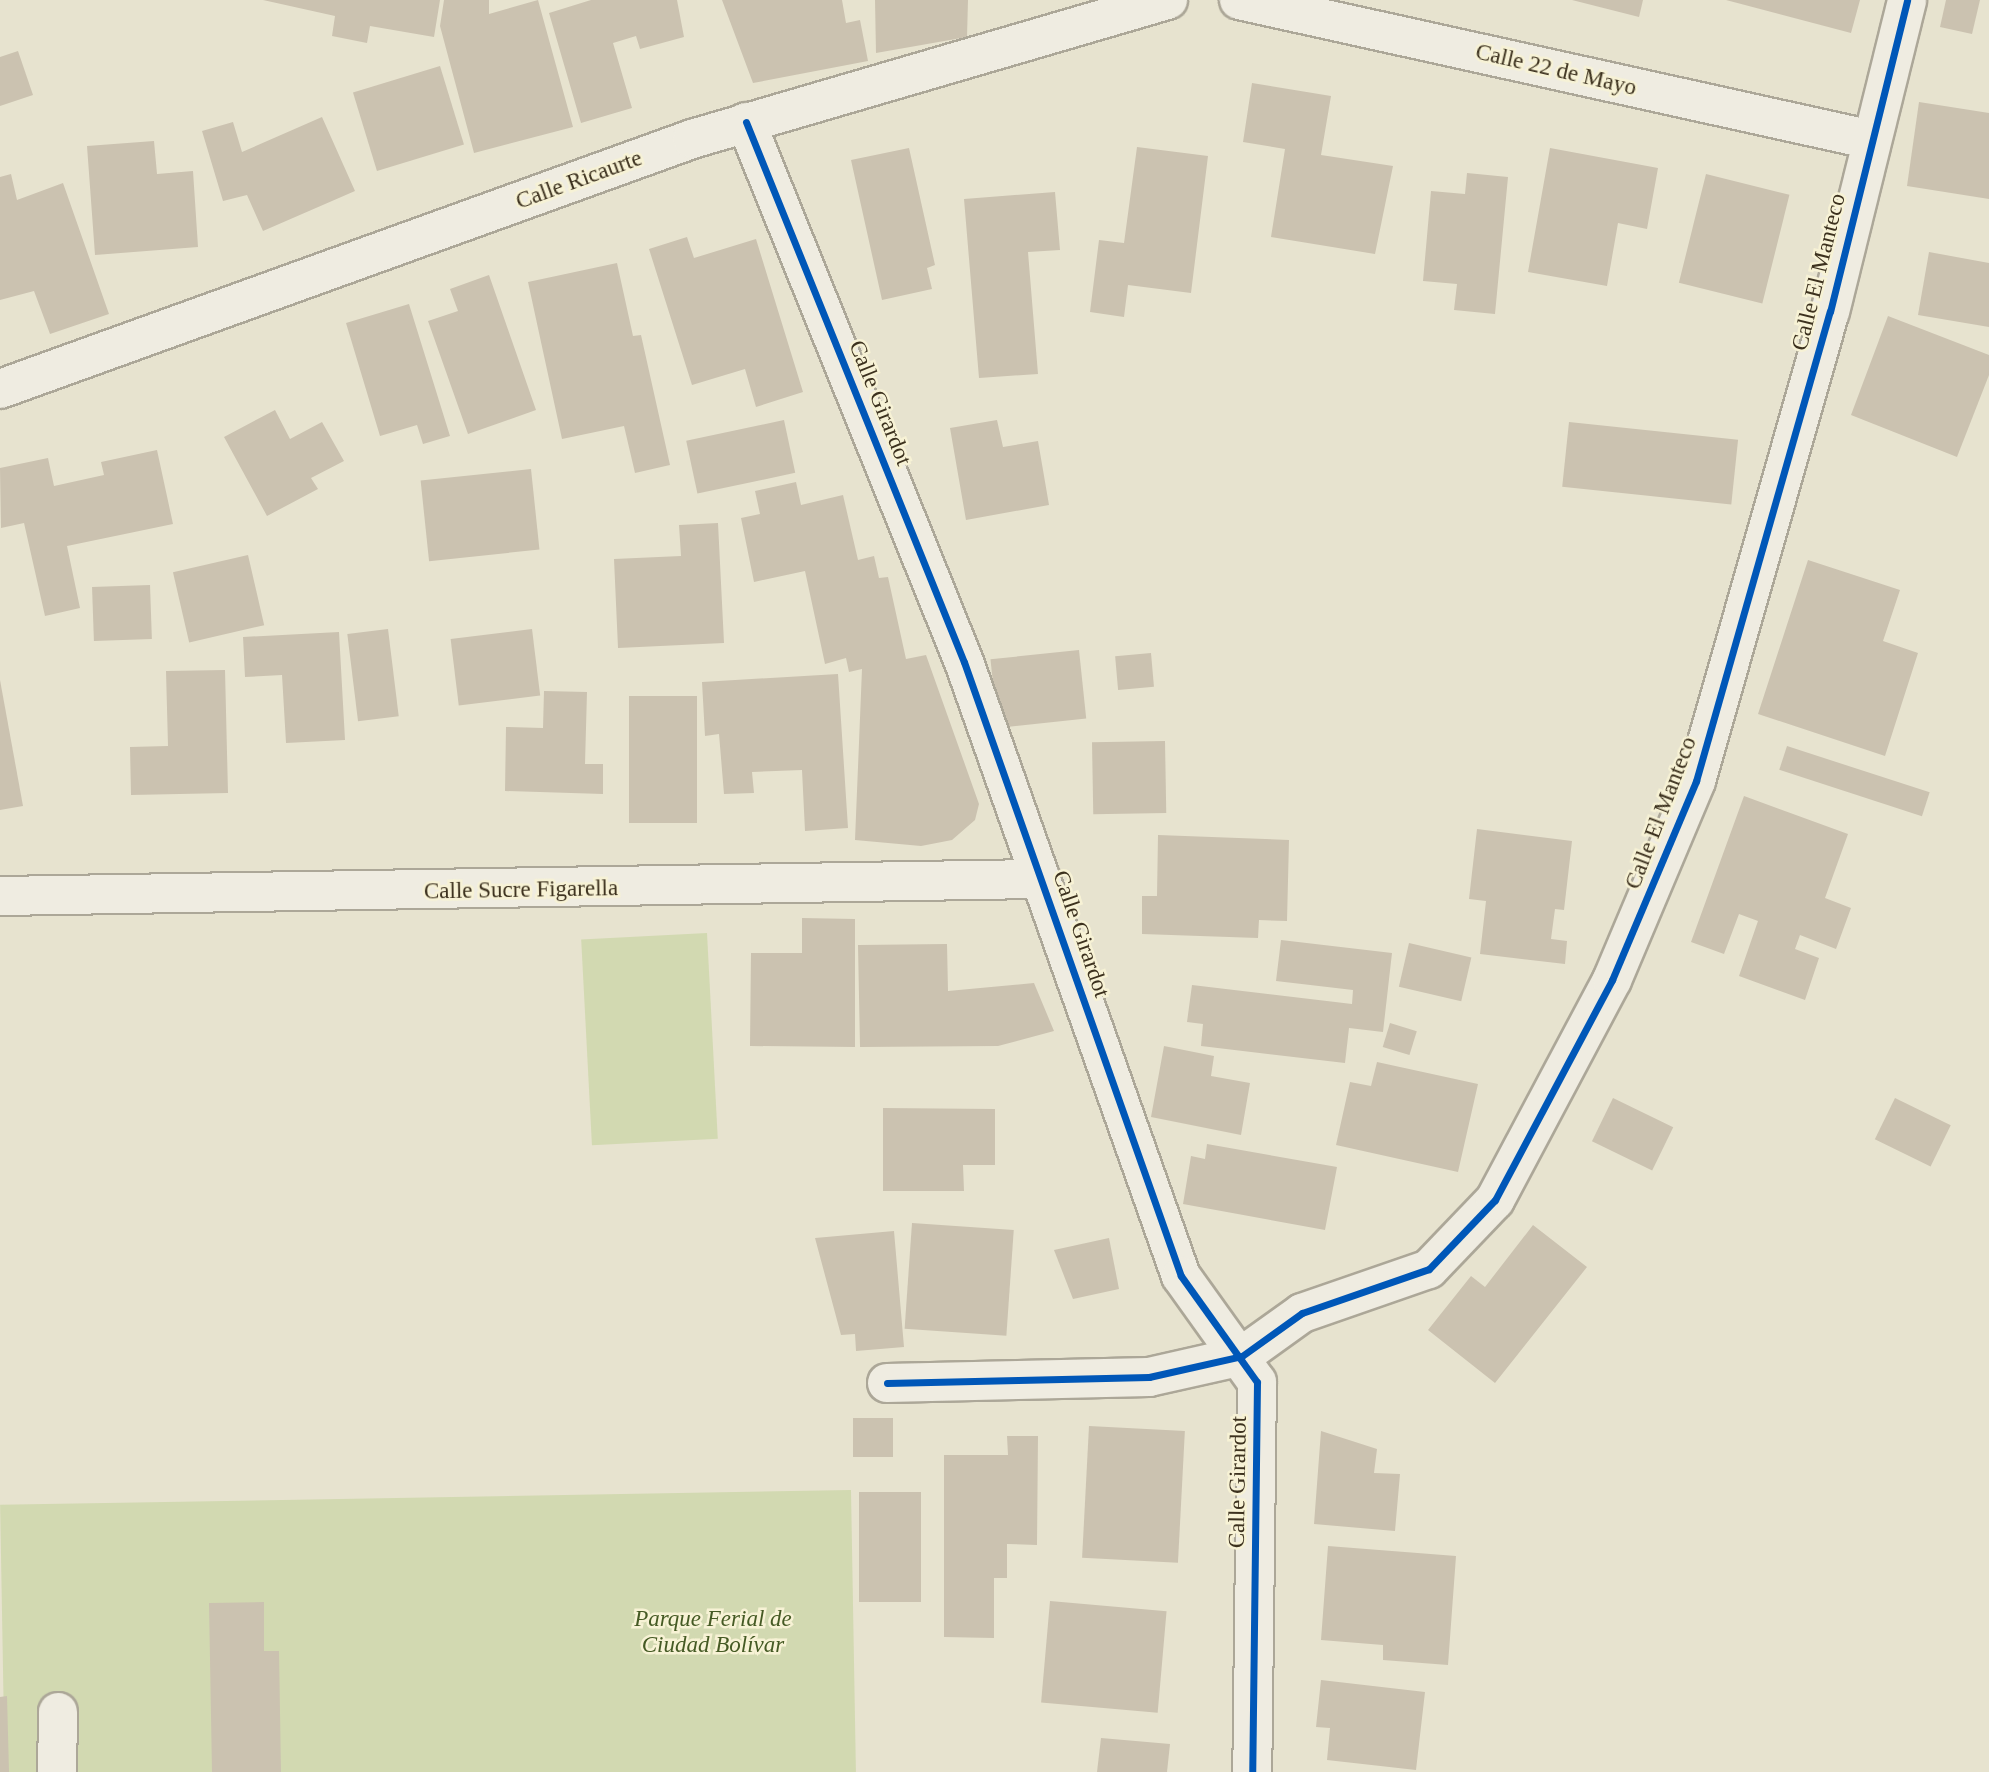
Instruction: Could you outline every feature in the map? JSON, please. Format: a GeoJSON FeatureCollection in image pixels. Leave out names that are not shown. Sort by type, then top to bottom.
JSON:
{"type":"FeatureCollection","features":[{"type":"Feature","properties":{"kind":"street","name":"Calle Ricaurte"},"geometry":{"type":"LineString","coordinates":[[0,389],[746,122],[1168,0]]}},
{"type":"Feature","properties":{"kind":"street","name":"Calle 22 de Mayo"},"geometry":{"type":"LineString","coordinates":[[1239,0],[1396,17],[1872,141]]}},
{"type":"Feature","properties":{"kind":"street","name":"Calle El Manteco"},"geometry":{"type":"LineString","coordinates":[[1242,1356],[1302,1313],[1429,1269],[1495,1200],[1555,1097],[1656,881],[1727,690],[1907,0]]}},
{"type":"Feature","properties":{"kind":"street","name":"Calle Girardot"},"geometry":{"type":"LineString","coordinates":[[746,122],[964,662],[1181,1276],[1214,1328],[1242,1356],[1257,1382],[1252,1772]]}},
{"type":"Feature","properties":{"kind":"street","name":"Calle Sucre Figarella"},"geometry":{"type":"LineString","coordinates":[[0,896],[1041,879]]}},
{"type":"Feature","properties":{"kind":"street"},"geometry":{"type":"LineString","coordinates":[[887,1383],[1149,1377],[1242,1356]]}},
{"type":"Feature","properties":{"kind":"street"},"geometry":{"type":"LineString","coordinates":[[57,1772],[58,1712]]}},
{"type":"Feature","properties":{"kind":"green space"},"geometry":{"type":"Polygon","coordinates":[[[707,933],[718,1139],[592,1145],[581,940],[707,933]]]}},
{"type":"Feature","properties":{"kind":"green space","name":"Parque Ferial de Ciudad Bolívar"},"geometry":{"type":"Polygon","coordinates":[[[851,1490],[856,1772],[5,1772],[0,1505],[851,1490]]]}},
{"type":"Feature","properties":{"kind":"building"},"geometry":{"type":"Polygon","coordinates":[[[263,0],[440,0],[434,37],[370,26],[367,43],[332,36],[335,16],[263,0]]]}},
{"type":"Feature","properties":{"kind":"building"},"geometry":{"type":"Polygon","coordinates":[[[444,0],[489,0],[489,14],[538,0],[573,127],[474,153],[440,26],[444,0]]]}},
{"type":"Feature","properties":{"kind":"building"},"geometry":{"type":"Polygon","coordinates":[[[591,0],[677,0],[684,37],[640,49],[636,36],[613,43],[632,108],[581,123],[549,13],[591,0]]]}},
{"type":"Feature","properties":{"kind":"building"},"geometry":{"type":"Polygon","coordinates":[[[722,0],[842,0],[846,23],[860,20],[868,61],[753,83],[722,0]]]}},
{"type":"Feature","properties":{"kind":"building"},"geometry":{"type":"Polygon","coordinates":[[[875,0],[968,0],[967,37],[876,53],[875,0]]]}},
{"type":"Feature","properties":{"kind":"building"},"geometry":{"type":"Polygon","coordinates":[[[1572,0],[1643,0],[1639,17],[1572,0]]]}},
{"type":"Feature","properties":{"kind":"building"},"geometry":{"type":"Polygon","coordinates":[[[1726,0],[1860,0],[1851,33],[1726,0]]]}},
{"type":"Feature","properties":{"kind":"building"},"geometry":{"type":"Polygon","coordinates":[[[1946,0],[1980,0],[1972,34],[1940,27],[1946,0]]]}},
{"type":"Feature","properties":{"kind":"building"},"geometry":{"type":"Polygon","coordinates":[[[18,51],[33,95],[0,106],[0,57],[18,51]]]}},
{"type":"Feature","properties":{"kind":"building"},"geometry":{"type":"Polygon","coordinates":[[[440,66],[464,144],[377,171],[353,93],[440,66]]]}},
{"type":"Feature","properties":{"kind":"building"},"geometry":{"type":"Polygon","coordinates":[[[1252,83],[1331,96],[1321,155],[1393,166],[1375,254],[1271,237],[1285,149],[1243,142],[1252,83]]]}},
{"type":"Feature","properties":{"kind":"building"},"geometry":{"type":"Polygon","coordinates":[[[1919,102],[1989,113],[1989,199],[1907,186],[1919,102]]]}},
{"type":"Feature","properties":{"kind":"building"},"geometry":{"type":"Polygon","coordinates":[[[322,117],[355,191],[263,231],[247,195],[223,201],[202,131],[233,122],[242,152],[322,117]]]}},
{"type":"Feature","properties":{"kind":"building"},"geometry":{"type":"Polygon","coordinates":[[[154,141],[157,174],[193,171],[198,247],[95,255],[87,146],[154,141]]]}},
{"type":"Feature","properties":{"kind":"building"},"geometry":{"type":"Polygon","coordinates":[[[1137,147],[1208,156],[1191,293],[1128,285],[1124,317],[1090,312],[1099,240],[1124,243],[1137,147]]]}},
{"type":"Feature","properties":{"kind":"building"},"geometry":{"type":"Polygon","coordinates":[[[909,148],[935,265],[927,268],[932,289],[882,300],[851,160],[909,148]]]}},
{"type":"Feature","properties":{"kind":"building"},"geometry":{"type":"Polygon","coordinates":[[[1550,148],[1658,168],[1647,229],[1618,223],[1607,286],[1528,272],[1550,148]]]}},
{"type":"Feature","properties":{"kind":"building"},"geometry":{"type":"Polygon","coordinates":[[[1467,173],[1508,177],[1495,314],[1454,310],[1457,284],[1423,281],[1431,191],[1465,194],[1467,173]]]}},
{"type":"Feature","properties":{"kind":"building"},"geometry":{"type":"Polygon","coordinates":[[[11,174],[17,200],[63,183],[109,314],[50,334],[34,291],[0,300],[0,177],[11,174]]]}},
{"type":"Feature","properties":{"kind":"building"},"geometry":{"type":"Polygon","coordinates":[[[1706,174],[1789,195],[1762,303],[1679,283],[1706,174]]]}},
{"type":"Feature","properties":{"kind":"building"},"geometry":{"type":"Polygon","coordinates":[[[1055,192],[1060,250],[1028,252],[1038,374],[979,378],[964,199],[1055,192]]]}},
{"type":"Feature","properties":{"kind":"building"},"geometry":{"type":"Polygon","coordinates":[[[687,237],[694,258],[756,239],[803,392],[756,407],[745,369],[692,385],[649,249],[687,237]]]}},
{"type":"Feature","properties":{"kind":"building"},"geometry":{"type":"Polygon","coordinates":[[[1929,252],[1989,263],[1989,327],[1918,315],[1929,252]]]}},
{"type":"Feature","properties":{"kind":"building"},"geometry":{"type":"Polygon","coordinates":[[[617,263],[633,336],[641,335],[670,465],[635,473],[624,426],[562,439],[528,282],[617,263]]]}},
{"type":"Feature","properties":{"kind":"building"},"geometry":{"type":"Polygon","coordinates":[[[489,275],[536,410],[468,434],[428,321],[458,311],[450,289],[489,275]]]}},
{"type":"Feature","properties":{"kind":"building"},"geometry":{"type":"Polygon","coordinates":[[[409,304],[450,436],[423,444],[417,425],[380,436],[346,323],[409,304]]]}},
{"type":"Feature","properties":{"kind":"building"},"geometry":{"type":"Polygon","coordinates":[[[1888,316],[1989,355],[1989,375],[1957,457],[1851,415],[1888,316]]]}},
{"type":"Feature","properties":{"kind":"building"},"geometry":{"type":"Polygon","coordinates":[[[275,410],[290,439],[322,422],[344,461],[311,478],[318,489],[267,516],[224,437],[275,410]]]}},
{"type":"Feature","properties":{"kind":"building"},"geometry":{"type":"Polygon","coordinates":[[[784,420],[795,473],[697,494],[686,441],[784,420]]]}},
{"type":"Feature","properties":{"kind":"building"},"geometry":{"type":"Polygon","coordinates":[[[997,420],[1003,447],[1038,441],[1049,505],[966,520],[950,428],[997,420]]]}},
{"type":"Feature","properties":{"kind":"building"},"geometry":{"type":"Polygon","coordinates":[[[1569,422],[1738,440],[1731,504],[1562,487],[1569,422]]]}},
{"type":"Feature","properties":{"kind":"building"},"geometry":{"type":"Polygon","coordinates":[[[157,450],[173,524],[67,546],[80,608],[45,616],[24,523],[1,528],[0,468],[48,458],[54,486],[104,475],[101,462],[157,450]]]}},
{"type":"Feature","properties":{"kind":"building"},"geometry":{"type":"Polygon","coordinates":[[[531,469],[539,550],[429,561],[421,481],[531,469]]]}},
{"type":"Feature","properties":{"kind":"building"},"geometry":{"type":"Polygon","coordinates":[[[796,482],[801,505],[843,495],[858,560],[874,556],[879,578],[888,577],[906,659],[926,655],[979,804],[975,820],[952,840],[921,846],[855,840],[862,669],[849,672],[846,658],[825,664],[805,571],[754,582],[741,518],[760,514],[755,491],[796,482]]]}},
{"type":"Feature","properties":{"kind":"building"},"geometry":{"type":"Polygon","coordinates":[[[718,523],[724,643],[618,648],[614,559],[681,556],[679,525],[718,523]]]}},
{"type":"Feature","properties":{"kind":"building"},"geometry":{"type":"Polygon","coordinates":[[[248,555],[264,625],[189,642],[173,572],[248,555]]]}},
{"type":"Feature","properties":{"kind":"building"},"geometry":{"type":"Polygon","coordinates":[[[1808,560],[1900,590],[1883,641],[1918,653],[1885,756],[1758,714],[1808,560]]]}},
{"type":"Feature","properties":{"kind":"building"},"geometry":{"type":"Polygon","coordinates":[[[150,585],[152,639],[94,641],[92,587],[150,585]]]}},
{"type":"Feature","properties":{"kind":"building"},"geometry":{"type":"Polygon","coordinates":[[[388,629],[399,716],[358,721],[347,634],[388,629]]]}},
{"type":"Feature","properties":{"kind":"building"},"geometry":{"type":"Polygon","coordinates":[[[532,629],[540,696],[459,705],[451,639],[532,629]]]}},
{"type":"Feature","properties":{"kind":"building"},"geometry":{"type":"Polygon","coordinates":[[[339,632],[345,740],[286,743],[282,675],[245,677],[243,637],[339,632]]]}},
{"type":"Feature","properties":{"kind":"building"},"geometry":{"type":"Polygon","coordinates":[[[1079,650],[1086,719],[998,728],[990,659],[1079,650]]]}},
{"type":"Feature","properties":{"kind":"building"},"geometry":{"type":"Polygon","coordinates":[[[1151,653],[1154,687],[1118,690],[1115,656],[1151,653]]]}},
{"type":"Feature","properties":{"kind":"building"},"geometry":{"type":"Polygon","coordinates":[[[225,670],[228,793],[131,795],[130,747],[168,746],[166,671],[225,670]]]}},
{"type":"Feature","properties":{"kind":"building"},"geometry":{"type":"Polygon","coordinates":[[[838,674],[848,828],[805,831],[802,770],[752,772],[754,793],[724,794],[719,734],[705,736],[702,682],[838,674]]]}},
{"type":"Feature","properties":{"kind":"building"},"geometry":{"type":"Polygon","coordinates":[[[0,680],[23,806],[0,810],[0,680]]]}},
{"type":"Feature","properties":{"kind":"building"},"geometry":{"type":"Polygon","coordinates":[[[544,691],[587,692],[585,764],[603,764],[603,794],[505,791],[506,727],[543,728],[544,691]]]}},
{"type":"Feature","properties":{"kind":"building"},"geometry":{"type":"Polygon","coordinates":[[[629,696],[697,696],[697,823],[629,823],[629,696]]]}},
{"type":"Feature","properties":{"kind":"building"},"geometry":{"type":"Polygon","coordinates":[[[1165,741],[1166,813],[1093,814],[1092,742],[1165,741]]]}},
{"type":"Feature","properties":{"kind":"building"},"geometry":{"type":"Polygon","coordinates":[[[1787,746],[1930,792],[1922,816],[1779,770],[1787,746]]]}},
{"type":"Feature","properties":{"kind":"building"},"geometry":{"type":"Polygon","coordinates":[[[1744,796],[1848,834],[1825,898],[1851,908],[1836,949],[1800,935],[1795,949],[1819,958],[1805,1000],[1739,976],[1758,921],[1739,914],[1724,954],[1691,942],[1744,796]]]}},
{"type":"Feature","properties":{"kind":"building"},"geometry":{"type":"Polygon","coordinates":[[[1477,829],[1572,841],[1564,910],[1555,909],[1551,939],[1567,941],[1565,964],[1480,954],[1486,901],[1469,899],[1477,829]]]}},
{"type":"Feature","properties":{"kind":"building"},"geometry":{"type":"Polygon","coordinates":[[[1158,835],[1289,840],[1287,921],[1259,920],[1258,938],[1142,934],[1142,896],[1157,896],[1158,835]]]}},
{"type":"Feature","properties":{"kind":"building"},"geometry":{"type":"Polygon","coordinates":[[[802,918],[855,919],[855,1047],[750,1046],[751,953],[802,953],[802,918]]]}},
{"type":"Feature","properties":{"kind":"building"},"geometry":{"type":"Polygon","coordinates":[[[1281,940],[1392,953],[1383,1032],[1349,1028],[1345,1063],[1201,1046],[1203,1024],[1187,1022],[1192,985],[1352,1004],[1353,990],[1276,981],[1281,940]]]}},
{"type":"Feature","properties":{"kind":"building"},"geometry":{"type":"Polygon","coordinates":[[[1409,943],[1471,957],[1461,1001],[1399,987],[1409,943]]]}},
{"type":"Feature","properties":{"kind":"building"},"geometry":{"type":"Polygon","coordinates":[[[947,944],[948,991],[1034,983],[1054,1031],[998,1046],[860,1047],[858,945],[947,944]]]}},
{"type":"Feature","properties":{"kind":"building"},"geometry":{"type":"Polygon","coordinates":[[[1390,1023],[1417,1031],[1409,1055],[1383,1047],[1390,1023]]]}},
{"type":"Feature","properties":{"kind":"building"},"geometry":{"type":"Polygon","coordinates":[[[1164,1046],[1214,1056],[1211,1076],[1250,1083],[1241,1135],[1151,1117],[1164,1046]]]}},
{"type":"Feature","properties":{"kind":"building"},"geometry":{"type":"Polygon","coordinates":[[[1377,1062],[1478,1084],[1458,1172],[1336,1145],[1350,1082],[1371,1086],[1377,1062]]]}},
{"type":"Feature","properties":{"kind":"building"},"geometry":{"type":"Polygon","coordinates":[[[1613,1098],[1673,1127],[1652,1171],[1592,1141],[1613,1098]]]}},
{"type":"Feature","properties":{"kind":"building"},"geometry":{"type":"Polygon","coordinates":[[[1895,1098],[1951,1125],[1931,1167],[1875,1139],[1895,1098]]]}},
{"type":"Feature","properties":{"kind":"building"},"geometry":{"type":"Polygon","coordinates":[[[883,1108],[995,1109],[995,1165],[963,1165],[964,1191],[883,1191],[883,1108]]]}},
{"type":"Feature","properties":{"kind":"building"},"geometry":{"type":"Polygon","coordinates":[[[1207,1144],[1337,1167],[1325,1230],[1183,1204],[1191,1156],[1205,1159],[1207,1144]]]}},
{"type":"Feature","properties":{"kind":"building"},"geometry":{"type":"Polygon","coordinates":[[[912,1223],[1014,1230],[1006,1336],[905,1329],[912,1223]]]}},
{"type":"Feature","properties":{"kind":"building"},"geometry":{"type":"Polygon","coordinates":[[[1533,1225],[1587,1267],[1495,1383],[1428,1330],[1471,1276],[1485,1287],[1533,1225]]]}},
{"type":"Feature","properties":{"kind":"building"},"geometry":{"type":"Polygon","coordinates":[[[894,1231],[904,1347],[856,1351],[855,1334],[841,1335],[815,1238],[894,1231]]]}},
{"type":"Feature","properties":{"kind":"building"},"geometry":{"type":"Polygon","coordinates":[[[1109,1238],[1119,1289],[1073,1299],[1054,1250],[1109,1238]]]}},
{"type":"Feature","properties":{"kind":"building"},"geometry":{"type":"Polygon","coordinates":[[[853,1418],[893,1418],[893,1457],[853,1457],[853,1418]]]}},
{"type":"Feature","properties":{"kind":"building"},"geometry":{"type":"Polygon","coordinates":[[[1089,1426],[1185,1431],[1178,1563],[1082,1558],[1089,1426]]]}},
{"type":"Feature","properties":{"kind":"building"},"geometry":{"type":"Polygon","coordinates":[[[1321,1431],[1377,1449],[1374,1473],[1400,1474],[1395,1531],[1314,1524],[1321,1431]]]}},
{"type":"Feature","properties":{"kind":"building"},"geometry":{"type":"Polygon","coordinates":[[[1007,1436],[1038,1436],[1037,1545],[1007,1544],[1007,1578],[994,1578],[994,1638],[944,1637],[944,1455],[1008,1455],[1007,1436]]]}},
{"type":"Feature","properties":{"kind":"building"},"geometry":{"type":"Polygon","coordinates":[[[859,1492],[921,1492],[921,1602],[859,1602],[859,1492]]]}},
{"type":"Feature","properties":{"kind":"building"},"geometry":{"type":"Polygon","coordinates":[[[1328,1546],[1456,1556],[1448,1665],[1383,1660],[1383,1645],[1321,1640],[1328,1546]]]}},
{"type":"Feature","properties":{"kind":"building"},"geometry":{"type":"Polygon","coordinates":[[[1050,1601],[1167,1611],[1158,1713],[1041,1703],[1050,1601]]]}},
{"type":"Feature","properties":{"kind":"building"},"geometry":{"type":"Polygon","coordinates":[[[264,1602],[264,1651],[279,1651],[281,1772],[212,1772],[209,1603],[264,1602]]]}},
{"type":"Feature","properties":{"kind":"building"},"geometry":{"type":"Polygon","coordinates":[[[1321,1680],[1425,1692],[1416,1770],[1327,1760],[1330,1728],[1316,1727],[1321,1680]]]}},
{"type":"Feature","properties":{"kind":"building"},"geometry":{"type":"Polygon","coordinates":[[[7,1696],[9,1772],[0,1772],[0,1697],[7,1696]]]}},
{"type":"Feature","properties":{"kind":"building"},"geometry":{"type":"Polygon","coordinates":[[[1101,1738],[1170,1744],[1167,1772],[1097,1772],[1101,1738]]]}},
{"type":"Feature","properties":{"kind":"cycle path"},"geometry":{"type":"LineString","coordinates":[[887,1383],[1149,1377],[1242,1356],[1302,1313],[1429,1269],[1495,1200],[1612,980],[1696,781],[1830,312],[1907,0]]}},
{"type":"Feature","properties":{"kind":"cycle path"},"geometry":{"type":"LineString","coordinates":[[746,122],[964,662],[1181,1276],[1257,1382],[1252,1772]]}}]}
